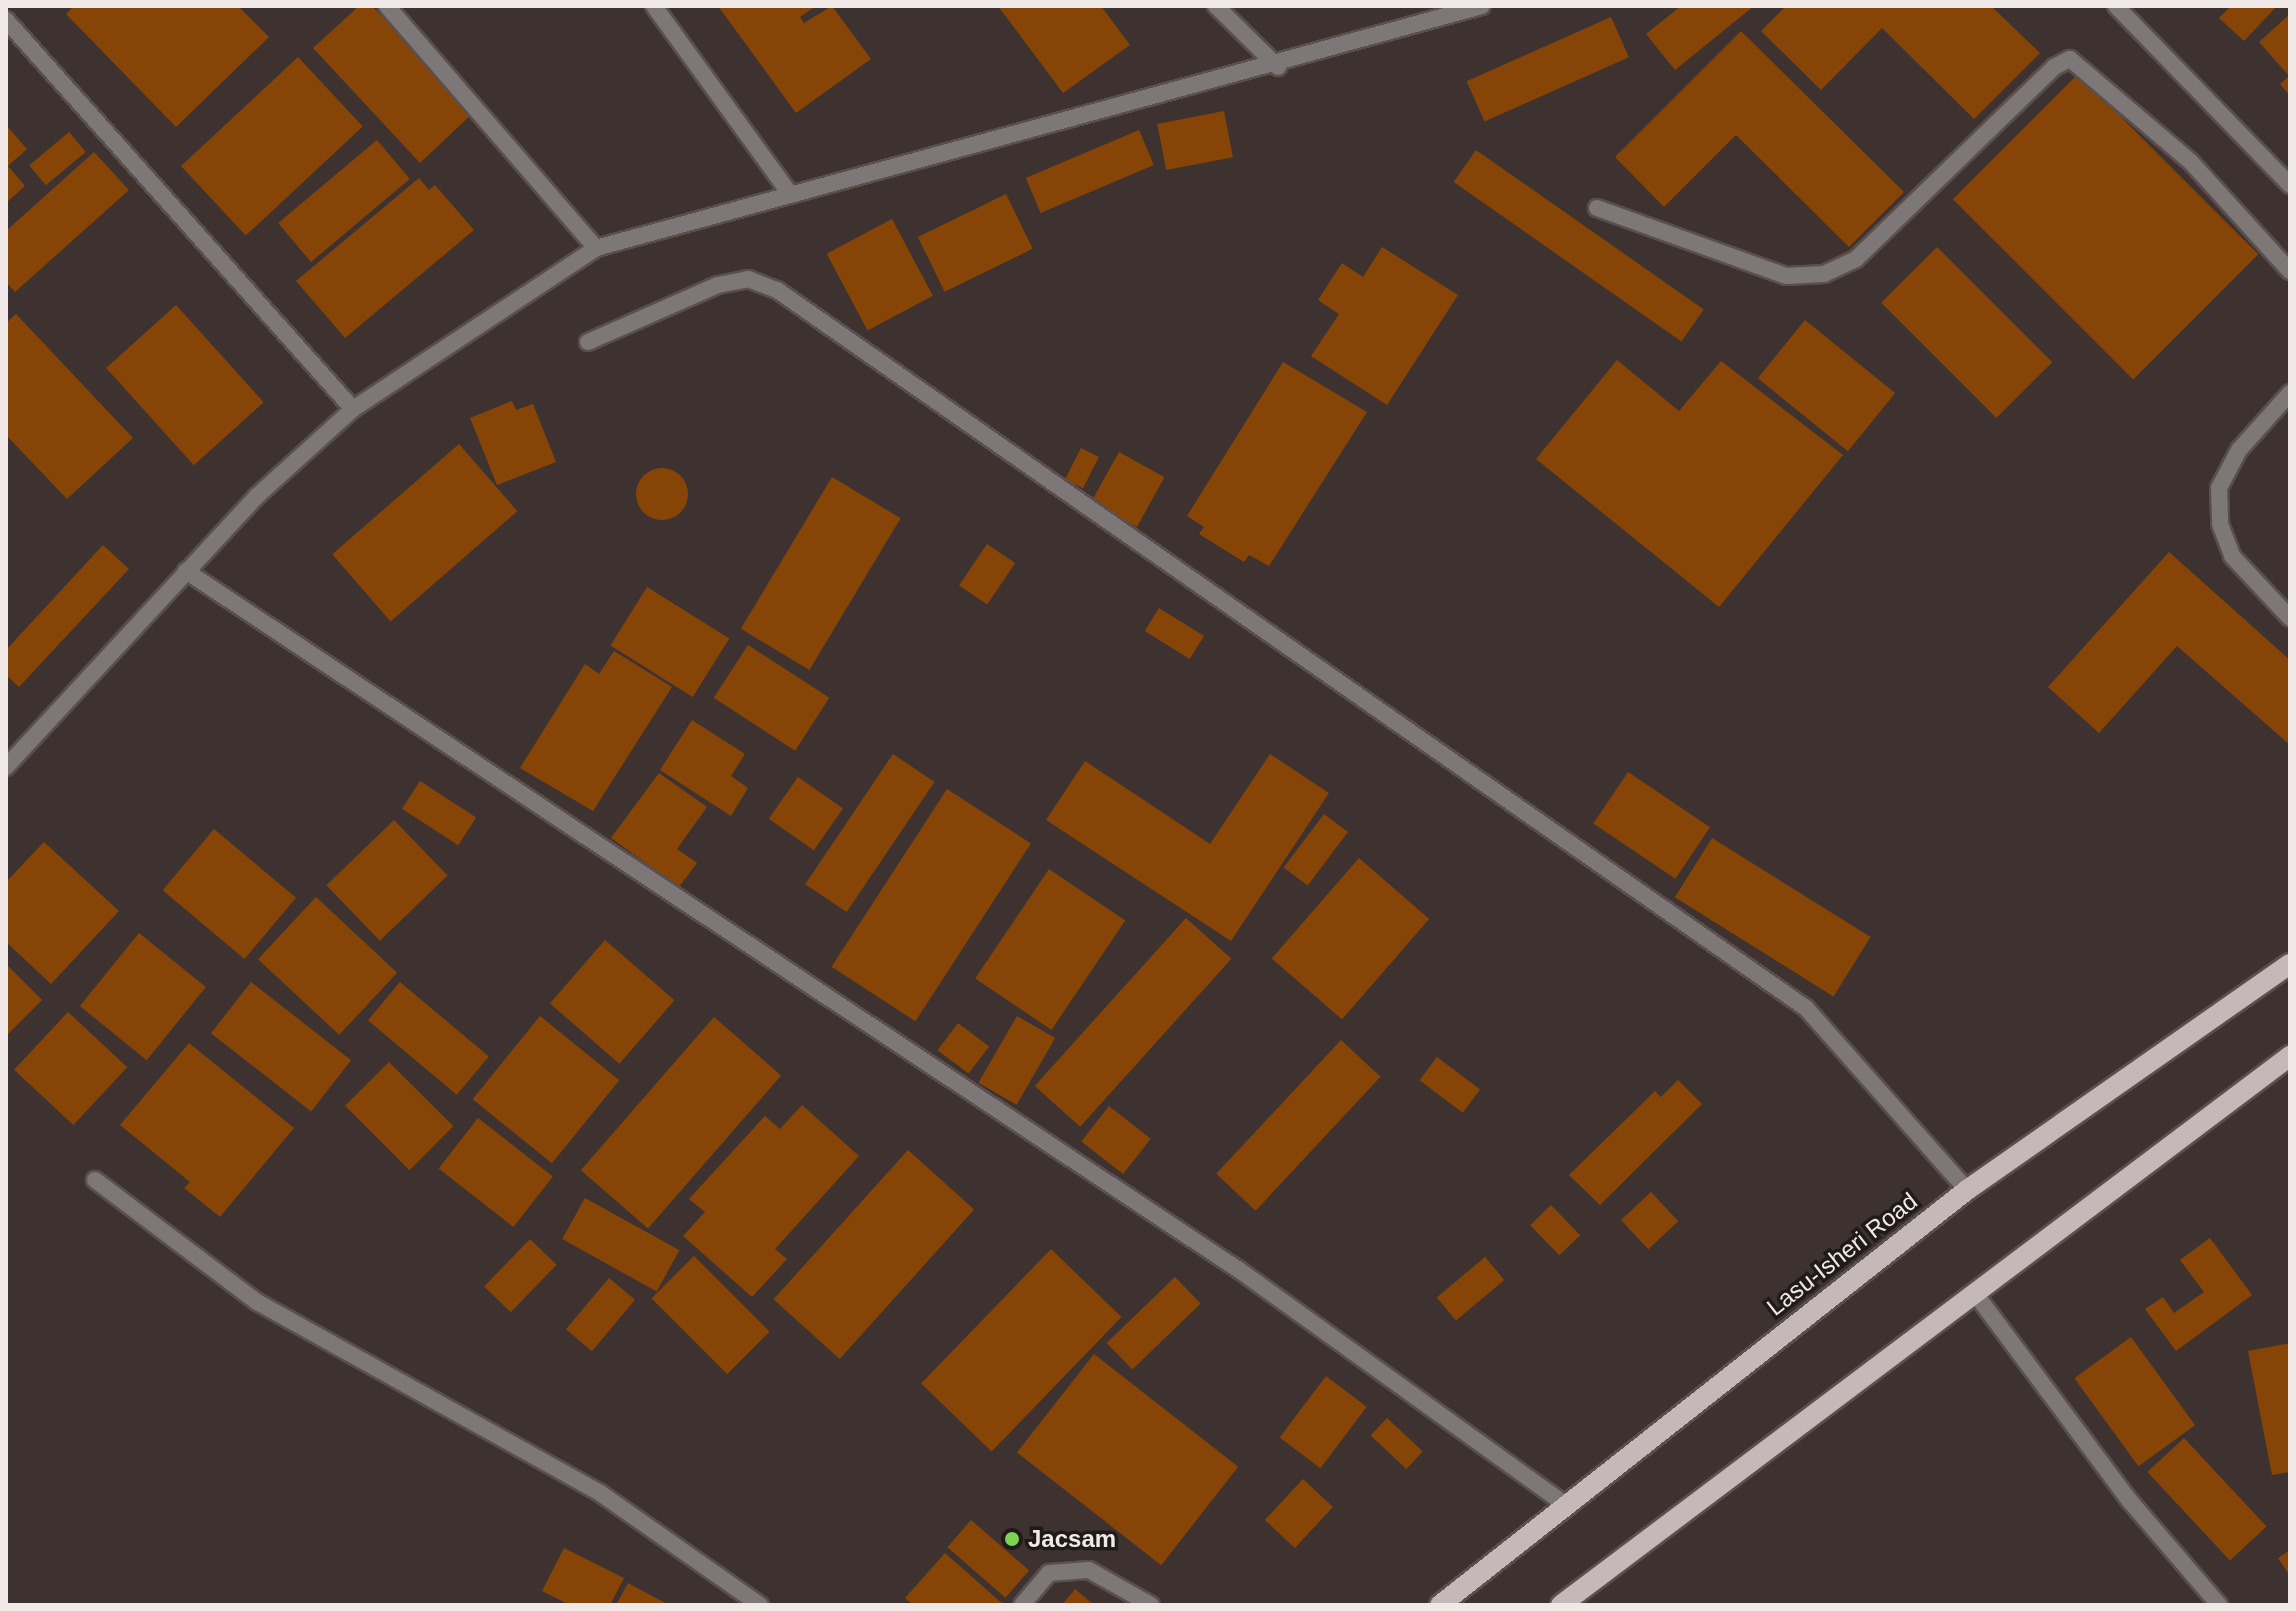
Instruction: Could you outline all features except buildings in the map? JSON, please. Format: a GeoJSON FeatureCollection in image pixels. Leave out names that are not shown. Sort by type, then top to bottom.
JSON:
{"type":"FeatureCollection","features":[{"type":"Feature","properties":{"kind":"main road","name":"Lasu-Isheri Road"},"geometry":{"type":"LineString","coordinates":[[1440,1605],[1562,1502],[1967,1190],[2290,964]]}},
{"type":"Feature","properties":{"kind":"main road"},"geometry":{"type":"LineString","coordinates":[[1561,1605],[2290,1056]]}},
{"type":"Feature","properties":{"kind":"street"},"geometry":{"type":"LineString","coordinates":[[387,6],[596,248]]}},
{"type":"Feature","properties":{"kind":"street"},"geometry":{"type":"LineString","coordinates":[[654,6],[790,194]]}},
{"type":"Feature","properties":{"kind":"street"},"geometry":{"type":"LineString","coordinates":[[1216,6],[1278,67]]}},
{"type":"Feature","properties":{"kind":"street"},"geometry":{"type":"LineString","coordinates":[[6,767],[186,571],[353,409],[596,248],[790,194],[1278,67],[1482,6]]}},
{"type":"Feature","properties":{"kind":"street"},"geometry":{"type":"LineString","coordinates":[[2116,6],[2290,185]]}},
{"type":"Feature","properties":{"kind":"street"},"geometry":{"type":"LineString","coordinates":[[6,20],[353,409]]}},
{"type":"Feature","properties":{"kind":"street"},"geometry":{"type":"LineString","coordinates":[[1597,208],[1786,276],[1824,274],[1856,259],[2054,67],[2070,59],[2191,162],[2290,271]]}},
{"type":"Feature","properties":{"kind":"street"},"geometry":{"type":"LineString","coordinates":[[588,342],[718,285],[748,279],[777,290],[1806,1008],[1967,1190]]}},
{"type":"Feature","properties":{"kind":"street"},"geometry":{"type":"LineString","coordinates":[[2290,393],[2239,450],[2219,488],[2220,524],[2232,556],[2290,618]]}},
{"type":"Feature","properties":{"kind":"street"},"geometry":{"type":"LineString","coordinates":[[186,571],[1239,1270],[1562,1502]]}},
{"type":"Feature","properties":{"kind":"street"},"geometry":{"type":"LineString","coordinates":[[95,1180],[257,1302],[600,1493],[760,1605]]}},
{"type":"Feature","properties":{"kind":"street"},"geometry":{"type":"LineString","coordinates":[[1974,1292],[2130,1501],[2219,1605]]}},
{"type":"Feature","properties":{"kind":"street"},"geometry":{"type":"LineString","coordinates":[[1022,1605],[1049,1573],[1089,1570],[1151,1605]]}},
{"type":"Feature","properties":{"kind":"place","name":"Jacsam"},"geometry":{"type":"Point","coordinates":[1012,1539]}}]}
